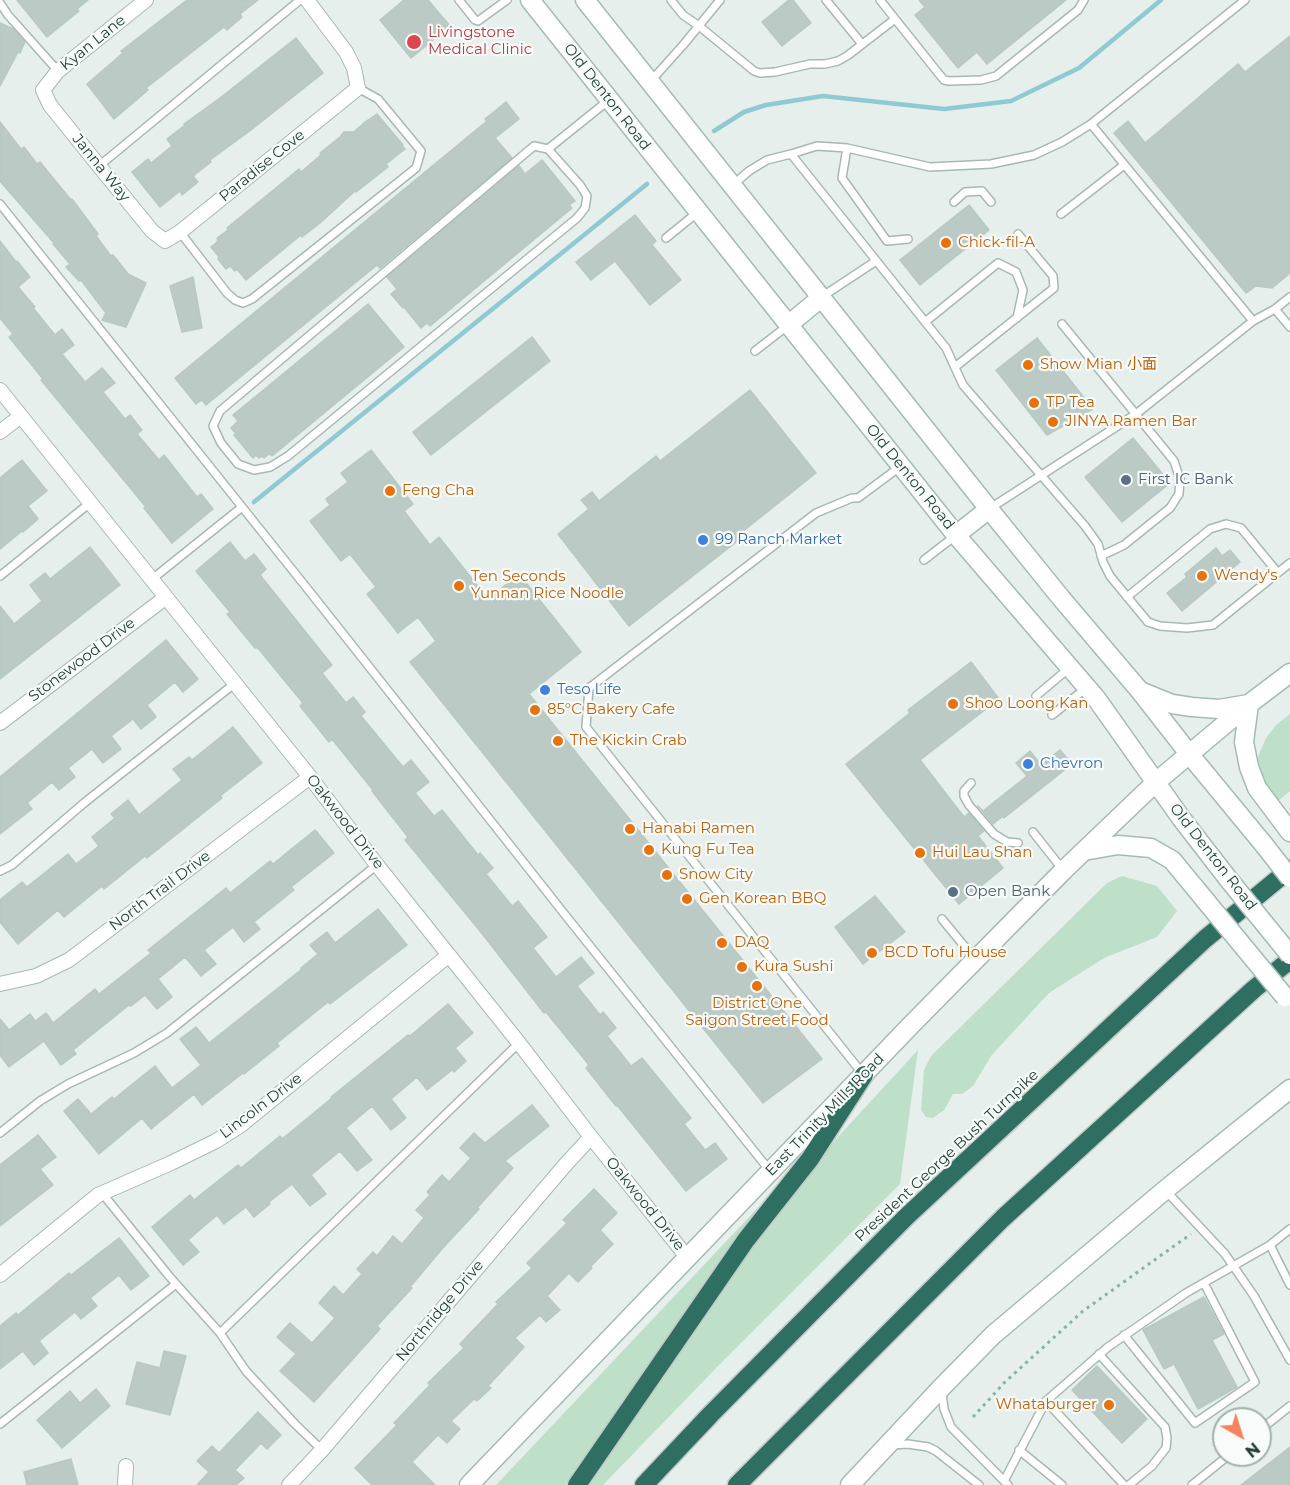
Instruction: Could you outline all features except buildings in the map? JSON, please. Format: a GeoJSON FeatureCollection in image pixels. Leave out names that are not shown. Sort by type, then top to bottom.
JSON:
{"type":"FeatureCollection","features":[{"type":"Feature","properties":{"kind":"highway","name":"President George Bush Turnpike"},"geometry":{"type":"LineString","coordinates":[[644,1485],[907,1216],[1205,939],[1290,869]]}},
{"type":"Feature","properties":{"kind":"highway"},"geometry":{"type":"LineString","coordinates":[[737,1485],[1003,1218],[1254,989],[1290,960]]}},
{"type":"Feature","properties":{"kind":"highway"},"geometry":{"type":"LineString","coordinates":[[577,1485],[746,1240],[810,1159],[864,1075]]}},
{"type":"Feature","properties":{"kind":"main road","name":"Old Denton Road"},"geometry":{"type":"LineString","coordinates":[[530,0],[956,535],[1096,698],[1181,818],[1290,955]]}},
{"type":"Feature","properties":{"kind":"main road"},"geometry":{"type":"LineString","coordinates":[[585,0],[822,297],[886,381],[1290,878]]}},
{"type":"Feature","properties":{"kind":"main road"},"geometry":{"type":"LineString","coordinates":[[788,325],[822,297]]}},
{"type":"Feature","properties":{"kind":"main road"},"geometry":{"type":"LineString","coordinates":[[956,535],[989,509]]}},
{"type":"Feature","properties":{"kind":"main road","name":"East Trinity Mills Road"},"geometry":{"type":"LineString","coordinates":[[470,1485],[912,1024],[1064,870],[1156,782],[1249,704],[1290,673]]}},
{"type":"Feature","properties":{"kind":"main road"},"geometry":{"type":"LineString","coordinates":[[1140,691],[1172,704],[1192,708],[1219,709],[1249,704],[1244,741],[1248,767],[1257,788],[1289,831]]}},
{"type":"Feature","properties":{"kind":"main road"},"geometry":{"type":"LineString","coordinates":[[1084,851],[1118,845],[1151,848],[1172,860],[1288,1002]]}},
{"type":"Feature","properties":{"kind":"main road"},"geometry":{"type":"LineString","coordinates":[[850,1485],[993,1335],[1289,1088]]}},
{"type":"Feature","properties":{"kind":"street","name":"Kyan Lane"},"geometry":{"type":"LineString","coordinates":[[43,90],[58,71],[146,0]]}},
{"type":"Feature","properties":{"kind":"street"},"geometry":{"type":"LineString","coordinates":[[307,0],[346,52],[354,68],[358,88]]}},
{"type":"Feature","properties":{"kind":"street","name":"Paradise Cove"},"geometry":{"type":"LineString","coordinates":[[165,241],[180,232],[358,88]]}},
{"type":"Feature","properties":{"kind":"street","name":"Janna Way"},"geometry":{"type":"LineString","coordinates":[[43,90],[50,105],[99,166],[152,231],[165,241]]}},
{"type":"Feature","properties":{"kind":"street","name":"Oakwood Drive"},"geometry":{"type":"LineString","coordinates":[[0,390],[310,777],[687,1257]]}},
{"type":"Feature","properties":{"kind":"street"},"geometry":{"type":"LineString","coordinates":[[0,432],[21,416]]}},
{"type":"Feature","properties":{"kind":"street","name":"Stonewood Drive"},"geometry":{"type":"LineString","coordinates":[[0,723],[165,598]]}},
{"type":"Feature","properties":{"kind":"street","name":"North Trail Drive"},"geometry":{"type":"LineString","coordinates":[[0,984],[36,976],[69,960],[310,777]]}},
{"type":"Feature","properties":{"kind":"street","name":"Lincoln Drive"},"geometry":{"type":"LineString","coordinates":[[0,1275],[102,1193],[216,1141],[241,1125],[449,955]]}},
{"type":"Feature","properties":{"kind":"street","name":"Northridge Drive"},"geometry":{"type":"LineString","coordinates":[[289,1485],[322,1450],[591,1137]]}},
{"type":"Feature","properties":{"kind":"street"},"geometry":{"type":"LineString","coordinates":[[125,1485],[126,1466]]}},
{"type":"Feature","properties":{"kind":"lane"},"geometry":{"type":"LineString","coordinates":[[99,166],[300,0]]}},
{"type":"Feature","properties":{"kind":"lane"},"geometry":{"type":"LineString","coordinates":[[459,0],[478,21],[507,0]]}},
{"type":"Feature","properties":{"kind":"lane"},"geometry":{"type":"LineString","coordinates":[[671,0],[683,15],[760,74],[837,61],[847,56],[895,19]]}},
{"type":"Feature","properties":{"kind":"lane"},"geometry":{"type":"LineString","coordinates":[[650,82],[720,0]]}},
{"type":"Feature","properties":{"kind":"lane"},"geometry":{"type":"LineString","coordinates":[[826,0],[862,44]]}},
{"type":"Feature","properties":{"kind":"lane"},"geometry":{"type":"LineString","coordinates":[[880,0],[944,80],[949,81],[989,79],[1078,10],[1084,0]]}},
{"type":"Feature","properties":{"kind":"lane"},"geometry":{"type":"LineString","coordinates":[[733,185],[749,171],[767,160],[817,146],[847,148],[930,166],[991,164],[1034,155],[1062,142],[1091,124],[1245,0]]}},
{"type":"Feature","properties":{"kind":"lane"},"geometry":{"type":"LineString","coordinates":[[0,3],[58,71]]}},
{"type":"Feature","properties":{"kind":"lane"},"geometry":{"type":"LineString","coordinates":[[180,232],[227,293],[243,303],[252,299],[416,168],[421,151],[378,99],[358,88]]}},
{"type":"Feature","properties":{"kind":"lane"},"geometry":{"type":"LineString","coordinates":[[548,149],[587,196],[585,208],[577,218],[288,456],[270,467],[254,470],[238,464],[221,443],[213,426],[220,411],[534,147],[548,149],[609,100]]}},
{"type":"Feature","properties":{"kind":"lane"},"geometry":{"type":"LineString","coordinates":[[1091,124],[1253,321]]}},
{"type":"Feature","properties":{"kind":"lane"},"geometry":{"type":"LineString","coordinates":[[847,148],[842,178],[887,241],[908,239]]}},
{"type":"Feature","properties":{"kind":"lane"},"geometry":{"type":"LineString","coordinates":[[791,154],[946,348],[963,385],[1085,526],[1098,544],[1110,576],[1148,622],[1160,626],[1187,628],[1213,625],[1290,563]]}},
{"type":"Feature","properties":{"kind":"lane"},"geometry":{"type":"LineString","coordinates":[[1060,214],[1124,165]]}},
{"type":"Feature","properties":{"kind":"lane"},"geometry":{"type":"LineString","coordinates":[[954,202],[966,192],[982,191],[991,202]]}},
{"type":"Feature","properties":{"kind":"lane"},"geometry":{"type":"LineString","coordinates":[[0,204],[770,1172]]}},
{"type":"Feature","properties":{"kind":"lane"},"geometry":{"type":"LineString","coordinates":[[666,238],[698,212]]}},
{"type":"Feature","properties":{"kind":"lane"},"geometry":{"type":"LineString","coordinates":[[955,367],[1054,288],[1053,276],[1018,234]]}},
{"type":"Feature","properties":{"kind":"lane"},"geometry":{"type":"LineString","coordinates":[[822,297],[876,261]]}},
{"type":"Feature","properties":{"kind":"lane"},"geometry":{"type":"LineString","coordinates":[[925,322],[998,263],[1016,272],[1023,290],[1017,318]]}},
{"type":"Feature","properties":{"kind":"lane"},"geometry":{"type":"LineString","coordinates":[[989,509],[1136,414],[1253,321],[1275,309],[1290,297]]}},
{"type":"Feature","properties":{"kind":"lane"},"geometry":{"type":"LineString","coordinates":[[1275,309],[1290,327]]}},
{"type":"Feature","properties":{"kind":"lane"},"geometry":{"type":"LineString","coordinates":[[1062,324],[1173,461],[1180,479],[1179,494],[1170,508],[1124,545],[1101,556]]}},
{"type":"Feature","properties":{"kind":"lane"},"geometry":{"type":"LineString","coordinates":[[755,351],[788,325]]}},
{"type":"Feature","properties":{"kind":"lane"},"geometry":{"type":"LineString","coordinates":[[864,1075],[586,727],[589,688],[816,513],[852,498],[858,498],[901,466]]}},
{"type":"Feature","properties":{"kind":"lane"},"geometry":{"type":"LineString","coordinates":[[0,576],[91,502]]}},
{"type":"Feature","properties":{"kind":"lane"},"geometry":{"type":"LineString","coordinates":[[151,580],[242,507]]}},
{"type":"Feature","properties":{"kind":"lane"},"geometry":{"type":"LineString","coordinates":[[1127,597],[1210,529],[1226,524],[1240,528],[1278,573]]}},
{"type":"Feature","properties":{"kind":"lane"},"geometry":{"type":"LineString","coordinates":[[924,560],[956,535]]}},
{"type":"Feature","properties":{"kind":"lane"},"geometry":{"type":"LineString","coordinates":[[1036,696],[1070,668]]}},
{"type":"Feature","properties":{"kind":"lane"},"geometry":{"type":"LineString","coordinates":[[0,871],[12,865],[84,803],[234,684]]}},
{"type":"Feature","properties":{"kind":"lane"},"geometry":{"type":"LineString","coordinates":[[1052,715],[1087,687]]}},
{"type":"Feature","properties":{"kind":"lane"},"geometry":{"type":"LineString","coordinates":[[971,783],[964,791],[969,805],[994,834],[1007,842],[1018,843]]}},
{"type":"Feature","properties":{"kind":"lane"},"geometry":{"type":"LineString","coordinates":[[1033,832],[1064,870]]}},
{"type":"Feature","properties":{"kind":"lane"},"geometry":{"type":"LineString","coordinates":[[0,1133],[40,1101],[68,1084],[134,1053],[167,1034],[377,865]]}},
{"type":"Feature","properties":{"kind":"lane"},"geometry":{"type":"LineString","coordinates":[[942,919],[976,960]]}},
{"type":"Feature","properties":{"kind":"lane"},"geometry":{"type":"LineString","coordinates":[[220,1333],[519,1043]]}},
{"type":"Feature","properties":{"kind":"lane"},"geometry":{"type":"LineString","coordinates":[[1166,1190],[1225,1254],[1287,1346],[1290,1360]]}},
{"type":"Feature","properties":{"kind":"lane"},"geometry":{"type":"LineString","coordinates":[[102,1193],[176,1284],[220,1333],[246,1371],[322,1450]]}},
{"type":"Feature","properties":{"kind":"lane"},"geometry":{"type":"LineString","coordinates":[[942,1387],[944,1409],[951,1427],[1006,1483],[1019,1450],[1046,1401],[1124,1335],[1186,1293],[1270,1245],[1290,1229]]}},
{"type":"Feature","properties":{"kind":"lane"},"geometry":{"type":"LineString","coordinates":[[1270,1245],[1290,1285]]}},
{"type":"Feature","properties":{"kind":"lane"},"geometry":{"type":"LineString","coordinates":[[1124,1335],[1195,1424],[1254,1382],[1204,1282]]}},
{"type":"Feature","properties":{"kind":"lane"},"geometry":{"type":"LineString","coordinates":[[0,1425],[176,1284]]}},
{"type":"Feature","properties":{"kind":"lane"},"geometry":{"type":"LineString","coordinates":[[1099,1354],[1165,1427],[1166,1448],[1152,1466],[1129,1485]]}},
{"type":"Feature","properties":{"kind":"lane"},"geometry":{"type":"LineString","coordinates":[[1046,1401],[1124,1485]]}},
{"type":"Feature","properties":{"kind":"lane"},"geometry":{"type":"LineString","coordinates":[[1272,1420],[1290,1406]]}},
{"type":"Feature","properties":{"kind":"lane"},"geometry":{"type":"LineString","coordinates":[[886,1446],[908,1444],[928,1447],[979,1485]]}},
{"type":"Feature","properties":{"kind":"lane"},"geometry":{"type":"LineString","coordinates":[[1019,1450],[1062,1485]]}},
{"type":"Feature","properties":{"kind":"lane"},"geometry":{"type":"LineString","coordinates":[[1192,1485],[1214,1467]]}},
{"type":"Feature","properties":{"kind":"path"},"geometry":{"type":"LineString","coordinates":[[973,1417],[1005,1382],[1083,1311],[1191,1234]]}},
{"type":"Feature","properties":{"kind":"green space"},"geometry":{"type":"Polygon","coordinates":[[[1290,714],[1290,791],[1278,801],[1264,782],[1257,759],[1266,738],[1276,725],[1290,714]]]}},
{"type":"Feature","properties":{"kind":"green space"},"geometry":{"type":"Polygon","coordinates":[[[1122,876],[1157,886],[1177,911],[1157,937],[1104,958],[1049,993],[991,1056],[973,1086],[962,1094],[953,1094],[944,1110],[933,1118],[926,1117],[921,1110],[924,1070],[931,1056],[1107,883],[1122,876]]]}},
{"type":"Feature","properties":{"kind":"green space"},"geometry":{"type":"Polygon","coordinates":[[[918,1050],[900,1184],[603,1485],[586,1485],[758,1237],[837,1138],[918,1050]]]}},
{"type":"Feature","properties":{"kind":"green space"},"geometry":{"type":"Polygon","coordinates":[[[769,1196],[670,1333],[565,1485],[496,1485],[769,1196]]]}},
{"type":"Feature","properties":{"kind":"waterway"},"geometry":{"type":"LineString","coordinates":[[714,131],[744,112],[766,105],[823,96],[944,109],[1011,101],[1079,68],[1161,0]]}},
{"type":"Feature","properties":{"kind":"waterway"},"geometry":{"type":"LineString","coordinates":[[254,502],[647,184]]}},
{"type":"Feature","properties":{"kind":"place","name":"Livingstone Medical Clinic"},"geometry":{"type":"Point","coordinates":[414,42]}},
{"type":"Feature","properties":{"kind":"place","name":"Chick-fil-A"},"geometry":{"type":"Point","coordinates":[946,243]}},
{"type":"Feature","properties":{"kind":"place","name":"Show Mian 小面"},"geometry":{"type":"Point","coordinates":[1028,365]}},
{"type":"Feature","properties":{"kind":"place","name":"TP Tea"},"geometry":{"type":"Point","coordinates":[1034,403]}},
{"type":"Feature","properties":{"kind":"place","name":"JINYA Ramen Bar"},"geometry":{"type":"Point","coordinates":[1053,422]}},
{"type":"Feature","properties":{"kind":"place","name":"First IC Bank"},"geometry":{"type":"Point","coordinates":[1126,480]}},
{"type":"Feature","properties":{"kind":"place","name":"Feng Cha"},"geometry":{"type":"Point","coordinates":[390,491]}},
{"type":"Feature","properties":{"kind":"place","name":"99 Ranch Market"},"geometry":{"type":"Point","coordinates":[703,540]}},
{"type":"Feature","properties":{"kind":"place","name":"Wendy's"},"geometry":{"type":"Point","coordinates":[1202,576]}},
{"type":"Feature","properties":{"kind":"place","name":"Ten Seconds Yunnan Rice Noodle"},"geometry":{"type":"Point","coordinates":[459,586]}},
{"type":"Feature","properties":{"kind":"place","name":"Teso Life"},"geometry":{"type":"Point","coordinates":[545,690]}},
{"type":"Feature","properties":{"kind":"place","name":"Shoo Loong Kan"},"geometry":{"type":"Point","coordinates":[953,704]}},
{"type":"Feature","properties":{"kind":"place","name":"85°C Bakery Cafe"},"geometry":{"type":"Point","coordinates":[535,710]}},
{"type":"Feature","properties":{"kind":"place","name":"The Kickin Crab"},"geometry":{"type":"Point","coordinates":[558,741]}},
{"type":"Feature","properties":{"kind":"place","name":"Chevron"},"geometry":{"type":"Point","coordinates":[1028,764]}},
{"type":"Feature","properties":{"kind":"place","name":"Hanabi Ramen"},"geometry":{"type":"Point","coordinates":[630,829]}},
{"type":"Feature","properties":{"kind":"place","name":"Kung Fu Tea"},"geometry":{"type":"Point","coordinates":[649,850]}},
{"type":"Feature","properties":{"kind":"place","name":"Hui Lau Shan"},"geometry":{"type":"Point","coordinates":[920,853]}},
{"type":"Feature","properties":{"kind":"place","name":"Snow City"},"geometry":{"type":"Point","coordinates":[667,875]}},
{"type":"Feature","properties":{"kind":"place","name":"Open Bank"},"geometry":{"type":"Point","coordinates":[953,892]}},
{"type":"Feature","properties":{"kind":"place","name":"Gen Korean BBQ"},"geometry":{"type":"Point","coordinates":[687,899]}},
{"type":"Feature","properties":{"kind":"place","name":"DAQ"},"geometry":{"type":"Point","coordinates":[722,943]}},
{"type":"Feature","properties":{"kind":"place","name":"BCD Tofu House"},"geometry":{"type":"Point","coordinates":[872,953]}},
{"type":"Feature","properties":{"kind":"place","name":"Kura Sushi"},"geometry":{"type":"Point","coordinates":[742,967]}},
{"type":"Feature","properties":{"kind":"place","name":"District One Saigon Street Food"},"geometry":{"type":"Point","coordinates":[757,986]}},
{"type":"Feature","properties":{"kind":"place","name":"Whataburger"},"geometry":{"type":"Point","coordinates":[1109,1405]}}]}
